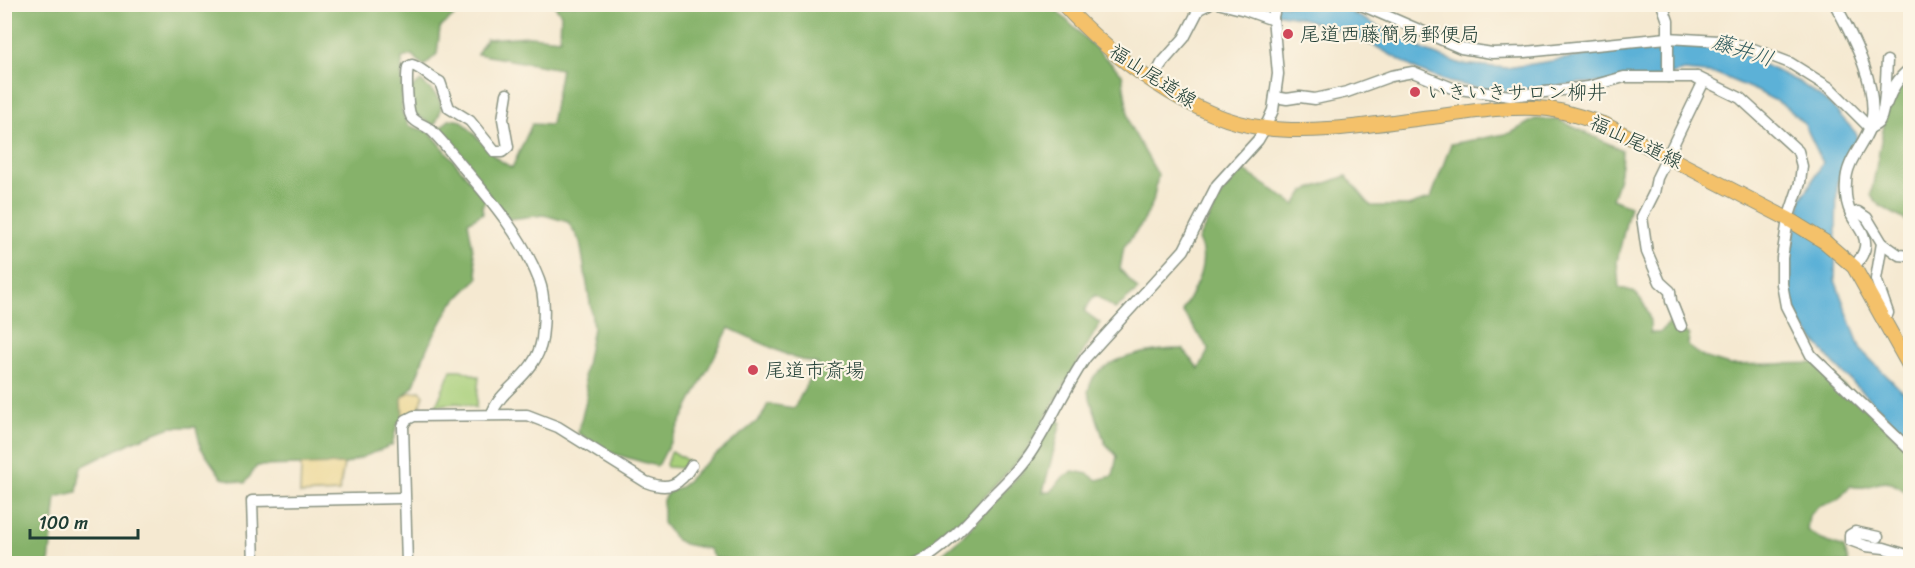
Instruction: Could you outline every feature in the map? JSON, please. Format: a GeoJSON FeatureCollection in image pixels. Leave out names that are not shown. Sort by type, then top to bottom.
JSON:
{"type":"FeatureCollection","features":[{"type":"Feature","properties":{"kind":"main road","name":"福山尾道線"},"geometry":{"type":"LineString","coordinates":[[1064,4],[1113,52],[1153,80],[1190,103],[1243,124],[1300,130],[1498,108],[1550,110],[1606,125],[1790,220],[1825,242],[1851,264],[1911,367]]}},
{"type":"Feature","properties":{"kind":"street"},"geometry":{"type":"LineString","coordinates":[[1153,80],[1162,63],[1184,38],[1199,9],[1209,4]]}},
{"type":"Feature","properties":{"kind":"street"},"geometry":{"type":"LineString","coordinates":[[916,564],[950,540],[1017,470],[1033,450],[1074,374],[1086,357],[1184,250],[1217,185],[1258,140],[1265,128],[1273,110],[1278,74],[1274,13],[1245,10],[1221,4]]}},
{"type":"Feature","properties":{"kind":"street"},"geometry":{"type":"LineString","coordinates":[[1359,4],[1461,48],[1492,53],[1525,52],[1667,38],[1719,41],[1748,47],[1790,63],[1830,88],[1870,128]]}},
{"type":"Feature","properties":{"kind":"street"},"geometry":{"type":"LineString","coordinates":[[1662,4],[1668,21],[1668,77]]}},
{"type":"Feature","properties":{"kind":"street"},"geometry":{"type":"LineString","coordinates":[[1835,4],[1853,37],[1873,95],[1874,109],[1870,128],[1850,164],[1846,181],[1846,197],[1851,214],[1863,232],[1865,247],[1851,264]]}},
{"type":"Feature","properties":{"kind":"street"},"geometry":{"type":"LineString","coordinates":[[1884,111],[1883,96],[1887,61]]}},
{"type":"Feature","properties":{"kind":"street"},"geometry":{"type":"LineString","coordinates":[[492,414],[500,401],[527,372],[539,350],[544,317],[540,282],[523,247],[491,200],[432,130],[413,119],[409,112],[406,73],[408,67],[417,66],[430,78],[440,82],[449,108],[470,121],[495,152],[502,152],[508,147],[503,119],[507,94]]}},
{"type":"Feature","properties":{"kind":"street"},"geometry":{"type":"LineString","coordinates":[[1870,128],[1879,123],[1893,87],[1900,77],[1911,69]]}},
{"type":"Feature","properties":{"kind":"street"},"geometry":{"type":"LineString","coordinates":[[1275,97],[1315,99],[1347,92],[1391,76],[1413,72],[1452,88],[1510,96],[1588,87],[1624,77],[1697,77],[1740,99],[1798,151],[1802,166],[1782,258],[1782,284],[1786,306],[1810,355],[1911,450]]}},
{"type":"Feature","properties":{"kind":"street"},"geometry":{"type":"LineString","coordinates":[[1680,326],[1670,291],[1660,282],[1647,252],[1642,217],[1654,193],[1657,178],[1667,156],[1703,83],[1696,79],[1697,77]]}},
{"type":"Feature","properties":{"kind":"street"},"geometry":{"type":"LineString","coordinates":[[1498,108],[1510,96]]}},
{"type":"Feature","properties":{"kind":"street"},"geometry":{"type":"LineString","coordinates":[[1851,214],[1858,212],[1867,218],[1882,243],[1899,255],[1911,256]]}},
{"type":"Feature","properties":{"kind":"street"},"geometry":{"type":"LineString","coordinates":[[1882,243],[1876,279],[1888,313],[1885,320]]}},
{"type":"Feature","properties":{"kind":"street"},"geometry":{"type":"LineString","coordinates":[[407,564],[403,426],[406,420],[414,416],[527,415],[550,424],[646,482],[657,486],[674,485],[683,480],[692,465]]}},
{"type":"Feature","properties":{"kind":"street"},"geometry":{"type":"LineString","coordinates":[[254,564],[252,501],[404,498]]}},
{"type":"Feature","properties":{"kind":"street"},"geometry":{"type":"LineString","coordinates":[[1878,537],[1855,532],[1850,535],[1850,540],[1911,556]]}},
{"type":"Feature","properties":{"kind":"green space"},"geometry":{"type":"Polygon","coordinates":[[[4,5],[484,5],[462,9],[440,28],[437,54],[424,66],[412,55],[402,58],[402,112],[409,126],[430,132],[486,200],[482,206],[483,213],[468,222],[478,278],[451,305],[426,350],[414,385],[402,398],[403,418],[397,425],[392,445],[346,464],[257,466],[245,483],[222,478],[201,448],[196,427],[171,427],[134,441],[81,467],[77,492],[56,497],[49,563],[5,563],[4,5]]]}},
{"type":"Feature","properties":{"kind":"green space"},"geometry":{"type":"Polygon","coordinates":[[[554,5],[1051,5],[1122,74],[1130,126],[1158,175],[1153,202],[1143,222],[1124,247],[1120,269],[1138,290],[1115,309],[1095,295],[1084,311],[1100,323],[1025,453],[966,517],[944,537],[924,551],[897,563],[737,563],[732,560],[714,558],[709,549],[676,540],[663,523],[663,500],[667,493],[682,486],[701,467],[761,418],[768,404],[794,408],[818,364],[794,358],[729,328],[659,464],[656,466],[608,452],[578,433],[587,397],[584,375],[593,328],[580,241],[568,222],[544,215],[509,219],[442,140],[441,127],[450,119],[462,121],[496,158],[512,168],[532,124],[551,125],[561,69],[477,54],[486,39],[529,36],[560,39],[561,14],[554,5]]]}},
{"type":"Feature","properties":{"kind":"green space"},"geometry":{"type":"Polygon","coordinates":[[[1910,65],[1910,223],[1880,206],[1871,195],[1889,98],[1910,65]]]}},
{"type":"Feature","properties":{"kind":"green space"},"geometry":{"type":"Polygon","coordinates":[[[421,81],[440,101],[441,111],[434,126],[412,112],[412,88],[421,81]]]}},
{"type":"Feature","properties":{"kind":"green space"},"geometry":{"type":"Polygon","coordinates":[[[1535,119],[1559,120],[1622,150],[1620,175],[1612,199],[1630,206],[1617,261],[1619,288],[1634,292],[1641,300],[1649,316],[1650,333],[1660,333],[1669,323],[1689,335],[1688,346],[1703,357],[1729,365],[1820,363],[1910,450],[1910,495],[1891,483],[1884,482],[1867,487],[1850,486],[1839,499],[1818,507],[1809,516],[1807,530],[1822,540],[1844,548],[1849,563],[934,564],[932,562],[963,536],[1021,473],[1054,419],[1061,422],[1043,492],[1051,492],[1063,477],[1073,471],[1088,474],[1097,480],[1113,476],[1117,456],[1105,443],[1088,392],[1093,378],[1100,370],[1135,355],[1183,349],[1199,369],[1209,349],[1182,311],[1196,285],[1202,267],[1202,249],[1198,240],[1223,192],[1243,170],[1295,205],[1304,191],[1346,176],[1371,206],[1408,206],[1431,198],[1451,144],[1511,133],[1535,119]]]}},
{"type":"Feature","properties":{"kind":"green space"},"geometry":{"type":"Polygon","coordinates":[[[451,370],[461,370],[479,377],[476,408],[456,403],[436,406],[451,370]]]}},
{"type":"Feature","properties":{"kind":"green space"},"geometry":{"type":"Polygon","coordinates":[[[672,451],[688,461],[682,468],[667,467],[666,464],[672,451]]]}},
{"type":"Feature","properties":{"kind":"sand"},"geometry":{"type":"Polygon","coordinates":[[[420,391],[424,395],[419,409],[403,418],[402,398],[410,392],[420,391]]]}},
{"type":"Feature","properties":{"kind":"sand"},"geometry":{"type":"Polygon","coordinates":[[[344,464],[339,492],[300,494],[301,465],[344,464]]]}},
{"type":"Feature","properties":{"kind":"water"},"geometry":{"type":"Polygon","coordinates":[[[1228,5],[1337,5],[1426,51],[1461,64],[1507,68],[1640,47],[1678,44],[1738,52],[1799,82],[1831,105],[1856,133],[1857,144],[1837,183],[1835,280],[1861,350],[1910,399],[1910,439],[1833,363],[1801,324],[1790,296],[1791,251],[1801,200],[1823,163],[1805,125],[1787,107],[1717,74],[1684,71],[1636,83],[1580,83],[1521,92],[1483,89],[1449,82],[1419,71],[1377,47],[1335,29],[1298,17],[1228,5]]]}},
{"type":"Feature","properties":{"kind":"place","name":"尾道西藤簡易郵便局"},"geometry":{"type":"Point","coordinates":[1288,34]}},
{"type":"Feature","properties":{"kind":"place","name":"いきいきサロン柳井"},"geometry":{"type":"Point","coordinates":[1415,92]}},
{"type":"Feature","properties":{"kind":"place","name":"尾道市斎場"},"geometry":{"type":"Point","coordinates":[753,370]}},
{"type":"Feature","properties":{"kind":"water label","name":"藤井川"},"geometry":{"type":"Point","coordinates":[1743,50]}}]}
